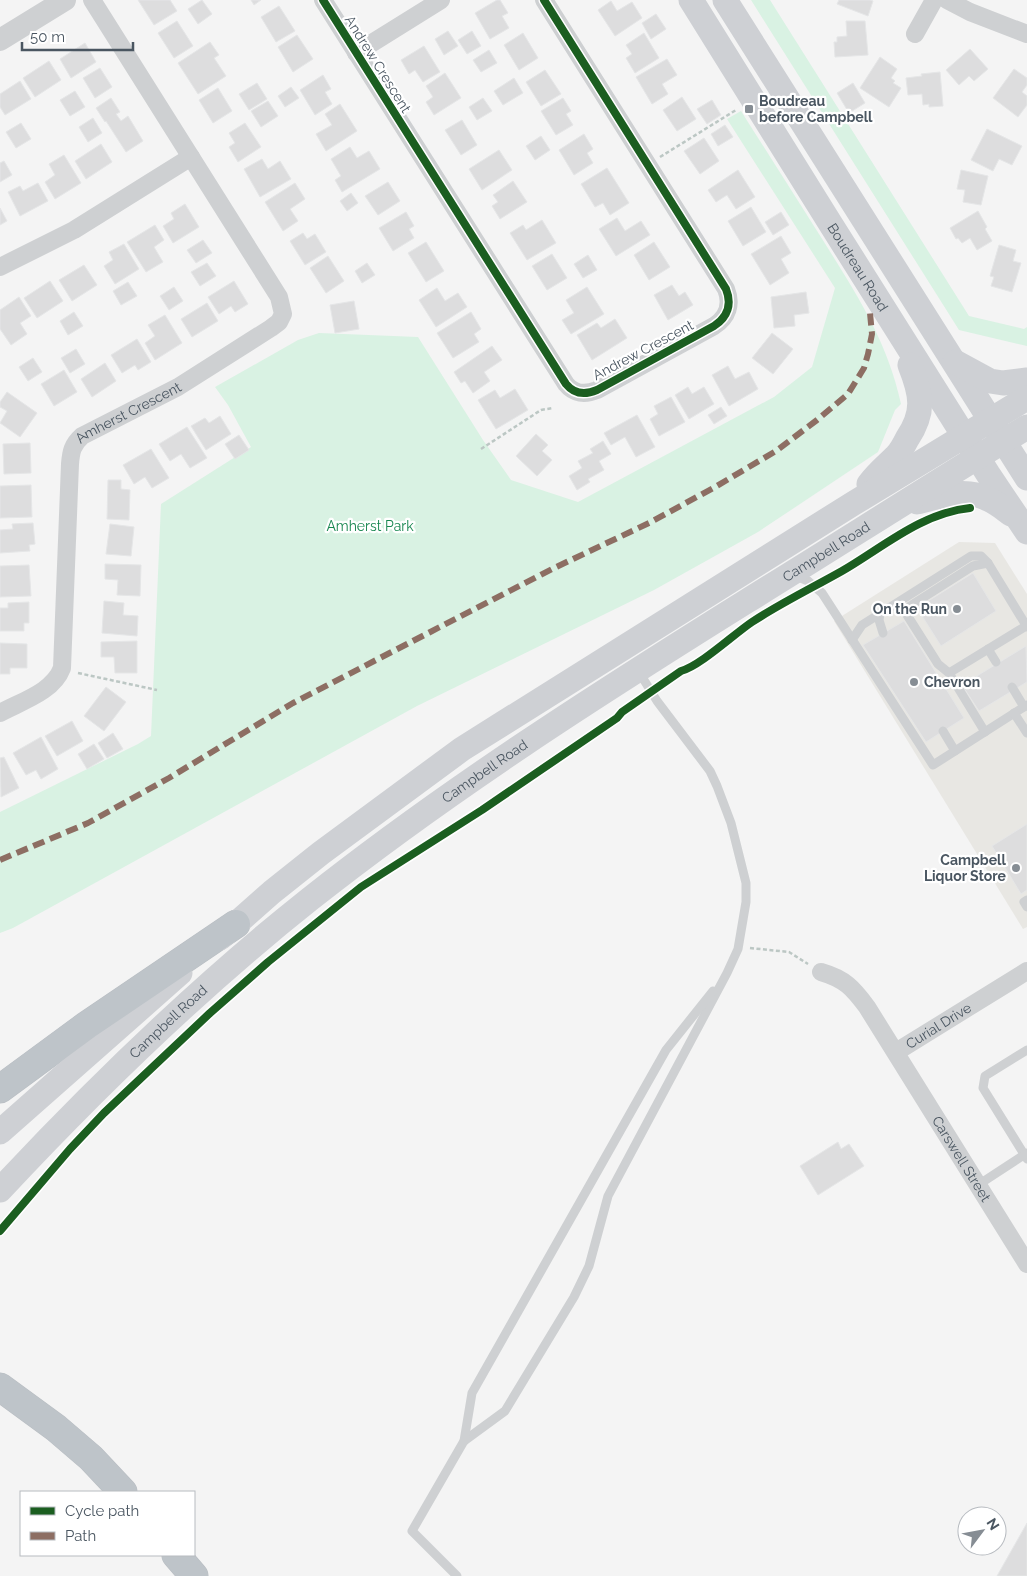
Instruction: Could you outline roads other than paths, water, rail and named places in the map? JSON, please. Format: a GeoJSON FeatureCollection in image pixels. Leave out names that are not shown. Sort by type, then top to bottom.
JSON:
{"type":"FeatureCollection","features":[{"type":"Feature","properties":{"kind":"highway"},"geometry":{"type":"LineString","coordinates":[[0,1089],[87,1025],[236,924]]}},
{"type":"Feature","properties":{"kind":"highway"},"geometry":{"type":"LineString","coordinates":[[5,1392],[56,1428],[91,1458],[122,1491]]}},
{"type":"Feature","properties":{"kind":"highway"},"geometry":{"type":"LineString","coordinates":[[177,1556],[194,1576]]}},
{"type":"Feature","properties":{"kind":"main road","name":"Boudreau Road"},"geometry":{"type":"LineString","coordinates":[[691,0],[964,436],[1023,526]]}},
{"type":"Feature","properties":{"kind":"main road"},"geometry":{"type":"LineString","coordinates":[[725,0],[1027,478]]}},
{"type":"Feature","properties":{"kind":"main road"},"geometry":{"type":"LineString","coordinates":[[854,503],[878,472],[898,454],[918,419],[920,401],[916,381],[896,328]]}},
{"type":"Feature","properties":{"kind":"main road"},"geometry":{"type":"LineString","coordinates":[[953,362],[990,381],[1003,383],[1027,380]]}},
{"type":"Feature","properties":{"kind":"main road","name":"Campbell Road"},"geometry":{"type":"LineString","coordinates":[[0,1132],[236,924],[320,853],[462,749],[854,503],[1027,398]]}},
{"type":"Feature","properties":{"kind":"main road","name":"Campbell Road"},"geometry":{"type":"LineString","coordinates":[[0,1190],[76,1109],[143,1044],[244,954],[310,899],[465,784],[638,670],[1027,427]]}},
{"type":"Feature","properties":{"kind":"main road"},"geometry":{"type":"LineString","coordinates":[[896,508],[941,496],[972,494],[988,499],[1023,526]]}},
{"type":"Feature","properties":{"kind":"street"},"geometry":{"type":"LineString","coordinates":[[0,40],[65,0]]}},
{"type":"Feature","properties":{"kind":"street","name":"Amherst Crescent"},"geometry":{"type":"LineString","coordinates":[[0,713],[49,687],[59,676],[62,668],[70,464],[72,448],[75,442],[82,436],[178,387],[271,328],[283,314],[279,297],[92,0]]}},
{"type":"Feature","properties":{"kind":"street","name":"Andrew Crescent"},"geometry":{"type":"LineString","coordinates":[[323,0],[566,384],[575,392],[586,393],[597,390],[714,326],[723,319],[728,310],[730,300],[726,289],[544,0]]}},
{"type":"Feature","properties":{"kind":"street","name":"Andrew Crescent"},"geometry":{"type":"LineString","coordinates":[[356,53],[441,0]]}},
{"type":"Feature","properties":{"kind":"street"},"geometry":{"type":"LineString","coordinates":[[914,34],[934,0]]}},
{"type":"Feature","properties":{"kind":"street"},"geometry":{"type":"LineString","coordinates":[[947,0],[970,12],[1027,34]]}},
{"type":"Feature","properties":{"kind":"street"},"geometry":{"type":"LineString","coordinates":[[0,267],[74,230],[191,157]]}},
{"type":"Feature","properties":{"kind":"street"},"geometry":{"type":"LineString","coordinates":[[624,648],[638,670]]}},
{"type":"Feature","properties":{"kind":"street","name":"Curial Drive"},"geometry":{"type":"LineString","coordinates":[[821,972],[836,977],[854,989],[896,1052],[1027,971]]}},
{"type":"Feature","properties":{"kind":"street","name":"Carswell Street"},"geometry":{"type":"LineString","coordinates":[[896,1052],[1027,1264]]}},
{"type":"Feature","properties":{"kind":"lane"},"geometry":{"type":"LineString","coordinates":[[852,640],[862,625],[971,556],[980,556],[988,563],[1027,627],[949,673]]}},
{"type":"Feature","properties":{"kind":"lane"},"geometry":{"type":"LineString","coordinates":[[984,732],[949,673],[938,664],[907,615],[910,606],[973,566],[988,563]]}},
{"type":"Feature","properties":{"kind":"lane"},"geometry":{"type":"LineString","coordinates":[[791,574],[808,581],[822,593],[933,765],[1026,706],[1012,687]]}},
{"type":"Feature","properties":{"kind":"lane"},"geometry":{"type":"LineString","coordinates":[[880,614],[879,620],[884,633]]}},
{"type":"Feature","properties":{"kind":"lane"},"geometry":{"type":"LineString","coordinates":[[988,649],[996,662]]}},
{"type":"Feature","properties":{"kind":"lane"},"geometry":{"type":"LineString","coordinates":[[464,1441],[505,1411],[574,1297],[589,1266],[608,1196],[727,973],[738,946],[746,902],[746,883],[731,823],[710,772],[657,701],[638,670]]}},
{"type":"Feature","properties":{"kind":"lane"},"geometry":{"type":"LineString","coordinates":[[1014,713],[1027,733]]}},
{"type":"Feature","properties":{"kind":"lane"},"geometry":{"type":"LineString","coordinates":[[943,731],[955,750]]}},
{"type":"Feature","properties":{"kind":"lane"},"geometry":{"type":"LineString","coordinates":[[1027,900],[1024,902],[1027,907]]}},
{"type":"Feature","properties":{"kind":"lane"},"geometry":{"type":"LineString","coordinates":[[457,1576],[412,1531],[464,1441],[472,1393],[666,1050],[727,973]]}},
{"type":"Feature","properties":{"kind":"lane"},"geometry":{"type":"LineString","coordinates":[[978,1185],[1026,1156],[983,1088],[985,1076],[1027,1050]]}},
{"type":"Feature","properties":{"kind":"place","name":"Boudreau before Campbell"},"geometry":{"type":"Point","coordinates":[749,109]}},
{"type":"Feature","properties":{"kind":"place","name":"On the Run"},"geometry":{"type":"Point","coordinates":[957,609]}},
{"type":"Feature","properties":{"kind":"place","name":"Chevron"},"geometry":{"type":"Point","coordinates":[914,682]}},
{"type":"Feature","properties":{"kind":"place","name":"Campbell Liquor Store"},"geometry":{"type":"Point","coordinates":[1016,868]}},
{"type":"Feature","properties":{"kind":"park label","name":"Amherst Park"},"geometry":{"type":"Point","coordinates":[370,526]}}]}
